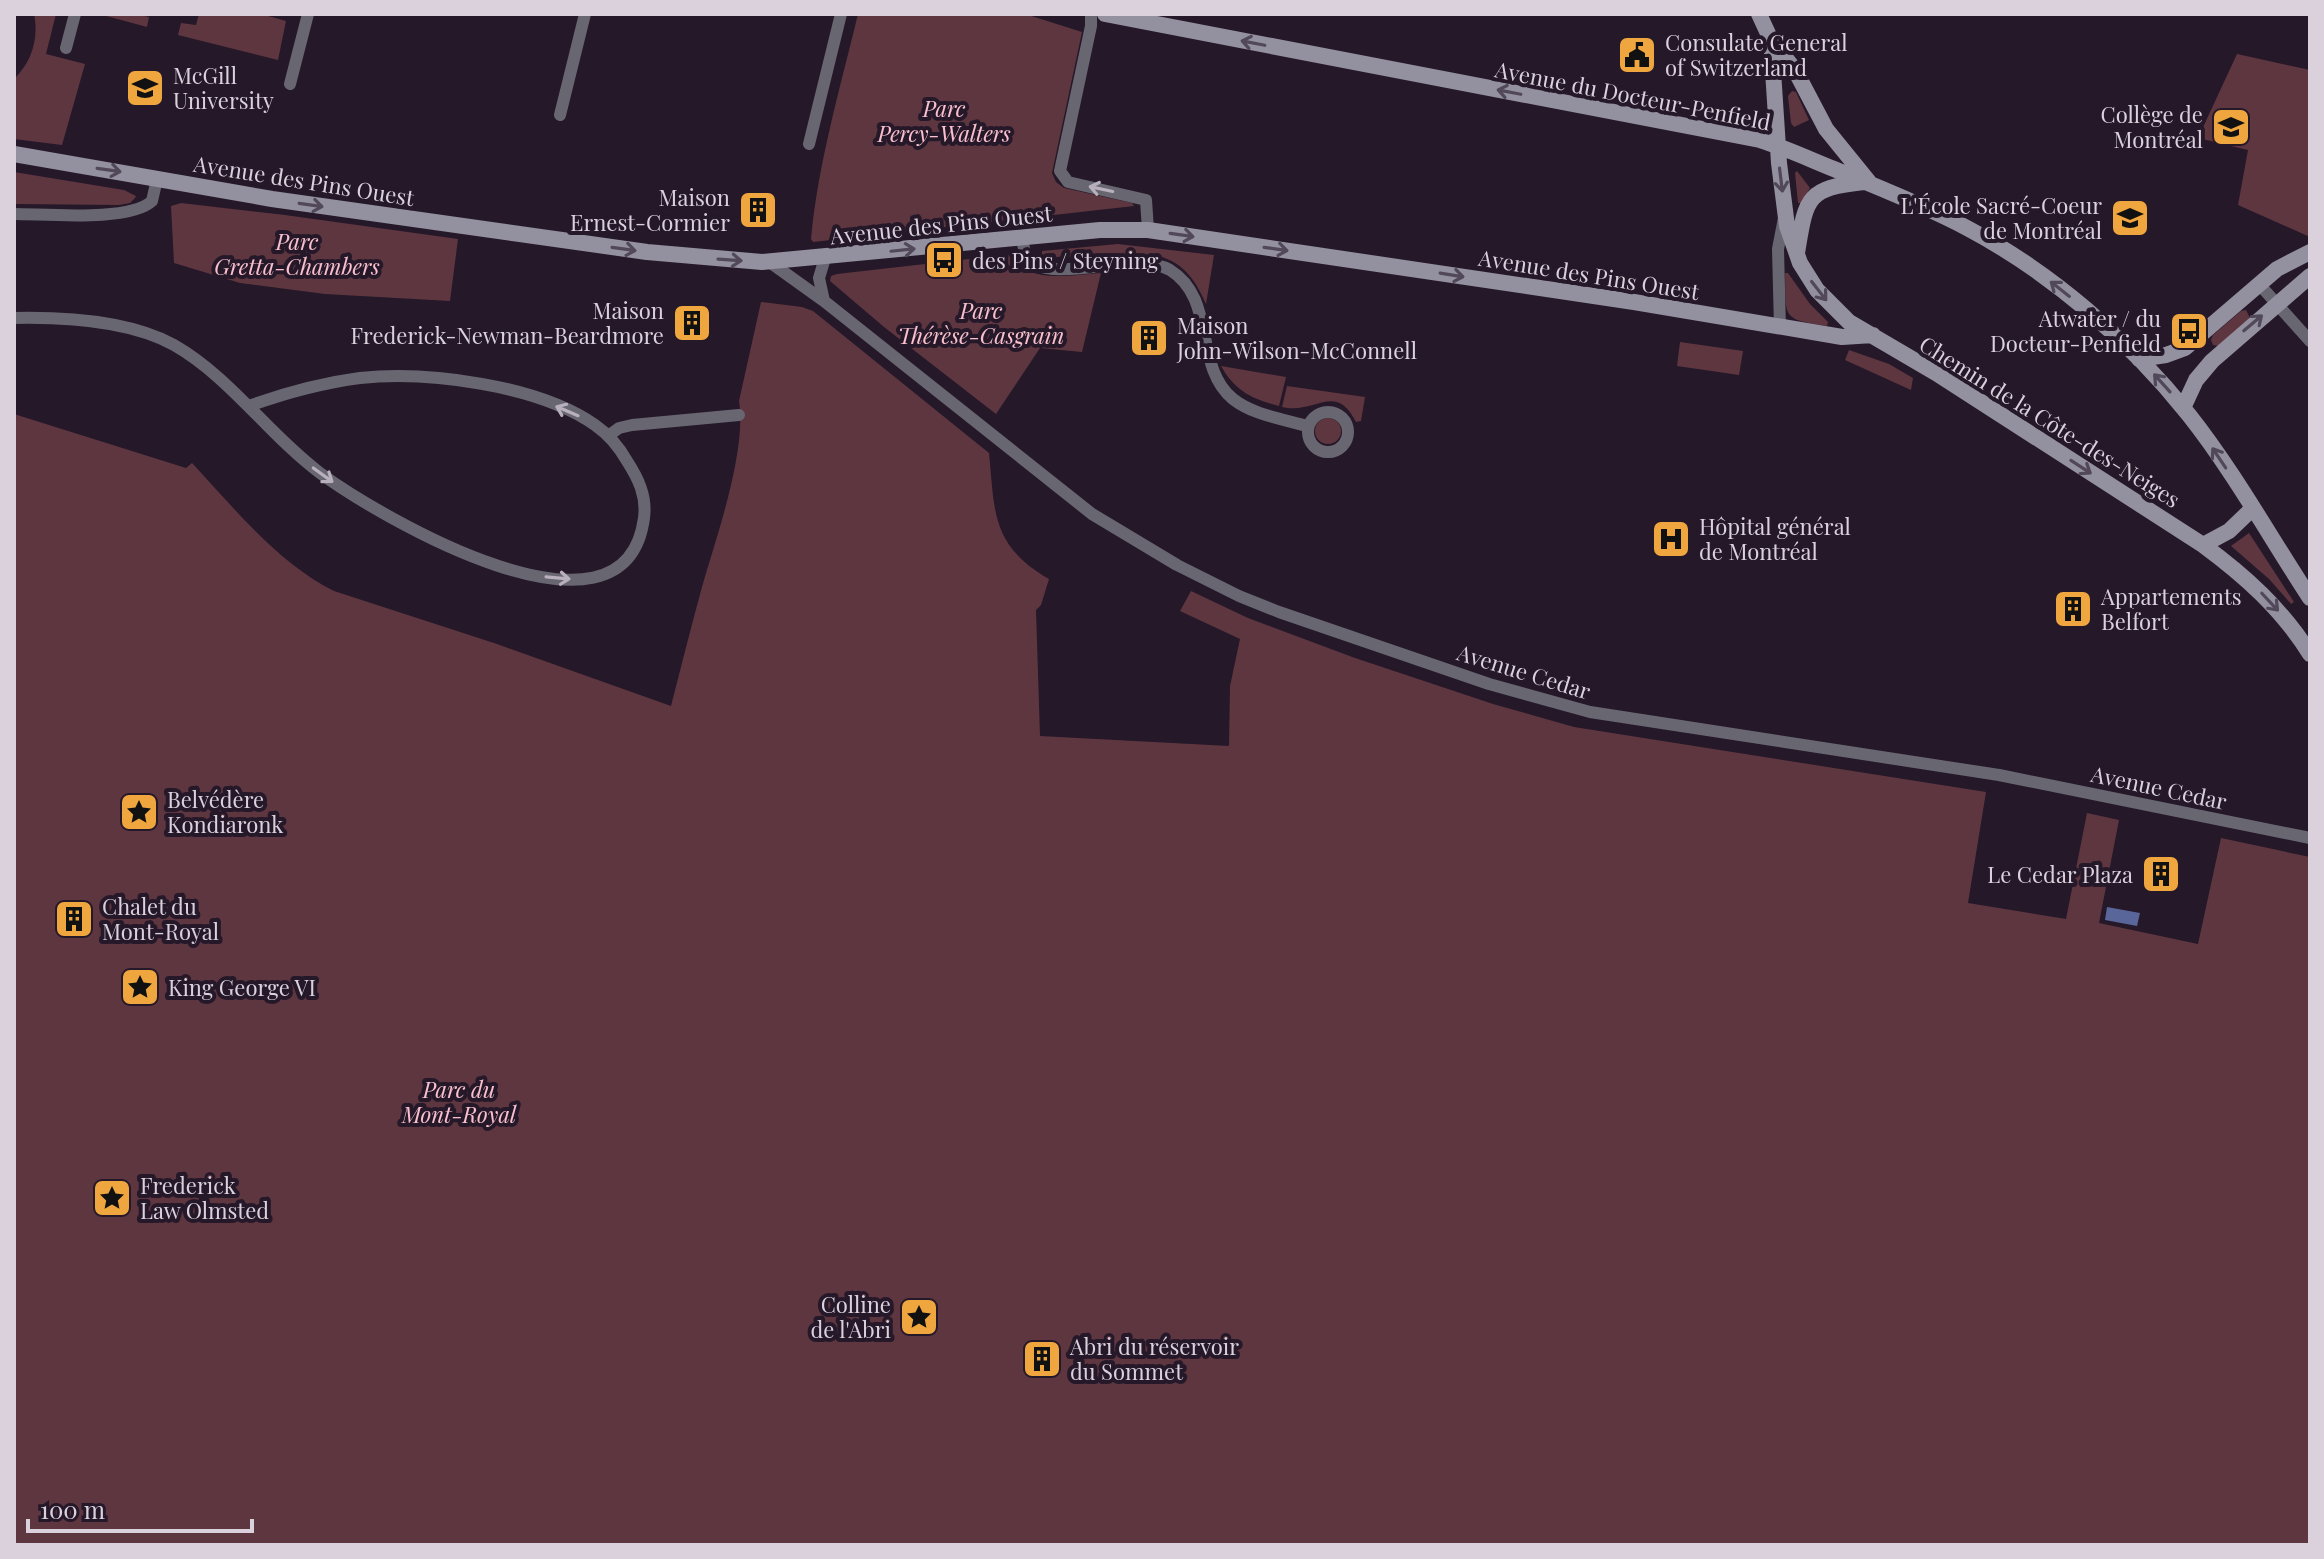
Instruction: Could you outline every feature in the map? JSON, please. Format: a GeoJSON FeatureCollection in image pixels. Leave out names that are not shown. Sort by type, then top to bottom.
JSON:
{"type":"FeatureCollection","features":[{"type":"Feature","properties":{"kind":"main road","name":"Avenue du Docteur-Penfield"},"geometry":{"type":"LineString","coordinates":[[1105,14],[1777,145],[1961,224],[2014,256],[2067,295],[2139,359],[2183,408],[2310,598]]}},
{"type":"Feature","properties":{"kind":"main road","name":"Chemin de la Côte-des-Neiges"},"geometry":{"type":"LineString","coordinates":[[1759,14],[1771,40],[1785,215],[1796,255],[1830,305],[1849,322],[2203,545],[2263,594],[2290,624],[2310,654]]}},
{"type":"Feature","properties":{"kind":"main road"},"geometry":{"type":"LineString","coordinates":[[1771,40],[1795,70],[1826,129],[1869,182]]}},
{"type":"Feature","properties":{"kind":"main road","name":"Avenue des Pins Ouest"},"geometry":{"type":"LineString","coordinates":[[14,154],[272,199],[635,251],[771,263],[1112,229],[1148,230],[1634,302],[1842,337],[1873,335]]}},
{"type":"Feature","properties":{"kind":"main road"},"geometry":{"type":"LineString","coordinates":[[1796,255],[1803,216],[1814,196],[1831,186],[1869,182]]}},
{"type":"Feature","properties":{"kind":"main road"},"geometry":{"type":"LineString","coordinates":[[2139,359],[2185,348],[2285,263],[2310,252]]}},
{"type":"Feature","properties":{"kind":"main road"},"geometry":{"type":"LineString","coordinates":[[2183,408],[2196,380],[2212,361],[2310,276]]}},
{"type":"Feature","properties":{"kind":"main road"},"geometry":{"type":"LineString","coordinates":[[2203,545],[2234,528],[2252,509]]}},
{"type":"Feature","properties":{"kind":"street"},"geometry":{"type":"LineString","coordinates":[[66,48],[75,14]]}},
{"type":"Feature","properties":{"kind":"street"},"geometry":{"type":"LineString","coordinates":[[290,84],[308,14]]}},
{"type":"Feature","properties":{"kind":"street"},"geometry":{"type":"LineString","coordinates":[[560,115],[585,14]]}},
{"type":"Feature","properties":{"kind":"street"},"geometry":{"type":"LineString","coordinates":[[809,144],[841,14]]}},
{"type":"Feature","properties":{"kind":"street"},"geometry":{"type":"LineString","coordinates":[[1091,14],[1060,171],[1068,182],[1146,200],[1148,230]]}},
{"type":"Feature","properties":{"kind":"street"},"geometry":{"type":"LineString","coordinates":[[14,214],[114,214],[137,210],[152,201],[157,179]]}},
{"type":"Feature","properties":{"kind":"street","name":"Chemin de la Côte-des-Neiges"},"geometry":{"type":"LineString","coordinates":[[1780,328],[1778,249],[1785,215]]}},
{"type":"Feature","properties":{"kind":"street"},"geometry":{"type":"LineString","coordinates":[[1021,237],[1027,259],[1041,267],[1060,269],[1143,264],[1158,265],[1170,271],[1185,285],[1200,311],[1212,369],[1228,394],[1249,408],[1307,426]]}},
{"type":"Feature","properties":{"kind":"street"},"geometry":{"type":"LineString","coordinates":[[824,301],[819,278],[825,258]]}},
{"type":"Feature","properties":{"kind":"street","name":"Avenue Cedar"},"geometry":{"type":"LineString","coordinates":[[771,263],[824,301],[1092,514],[1177,565],[1279,612],[1489,684],[1590,712],[1999,775],[2310,838]]}},
{"type":"Feature","properties":{"kind":"street"},"geometry":{"type":"LineString","coordinates":[[2259,284],[2310,341]]}},
{"type":"Feature","properties":{"kind":"street"},"geometry":{"type":"LineString","coordinates":[[14,318],[89,321],[165,340],[185,352],[249,406],[313,468],[345,491],[410,528],[507,569],[564,580],[590,578],[614,568],[632,550],[643,526],[645,508],[642,489],[608,436],[581,417],[529,397],[488,386],[436,378],[392,376],[306,388],[249,406]]}},
{"type":"Feature","properties":{"kind":"street"},"geometry":{"type":"LineString","coordinates":[[608,436],[619,428],[632,425],[739,415]]}},
{"type":"Feature","properties":{"kind":"green space"},"geometry":{"type":"Polygon","coordinates":[[[34,14],[56,14],[46,54],[85,64],[62,145],[14,139],[14,79],[33,49],[36,32],[34,14]]]}},
{"type":"Feature","properties":{"kind":"green space"},"geometry":{"type":"Polygon","coordinates":[[[99,14],[135,14],[149,17],[147,27],[99,14]]]}},
{"type":"Feature","properties":{"kind":"green space"},"geometry":{"type":"Polygon","coordinates":[[[199,14],[261,14],[286,21],[278,60],[178,35],[181,23],[196,25],[199,14]]]}},
{"type":"Feature","properties":{"kind":"green space","name":"Parc Percy-Walters"},"geometry":{"type":"Polygon","coordinates":[[[858,14],[1025,14],[1082,32],[1052,173],[1056,182],[1064,188],[1132,203],[1134,206],[813,242],[814,211],[824,154],[858,14]]]}},
{"type":"Feature","properties":{"kind":"green space"},"geometry":{"type":"Polygon","coordinates":[[[2237,54],[2310,70],[2310,237],[2238,205],[2248,150],[2198,138],[2237,54]]]}},
{"type":"Feature","properties":{"kind":"green space"},"geometry":{"type":"Polygon","coordinates":[[[1792,91],[1796,92],[1809,120],[1794,127],[1788,96],[1792,91]]]}},
{"type":"Feature","properties":{"kind":"green space"},"geometry":{"type":"Polygon","coordinates":[[[1797,171],[1810,188],[1801,203],[1798,203],[1797,171]]]}},
{"type":"Feature","properties":{"kind":"green space"},"geometry":{"type":"Polygon","coordinates":[[[14,172],[124,190],[136,196],[130,203],[119,205],[14,204],[14,172]]]}},
{"type":"Feature","properties":{"kind":"green space","name":"Parc Gretta-Chambers"},"geometry":{"type":"Polygon","coordinates":[[[181,203],[458,239],[450,301],[325,294],[240,283],[174,263],[171,206],[181,203]]]}},
{"type":"Feature","properties":{"kind":"green space"},"geometry":{"type":"Polygon","coordinates":[[[1118,244],[1214,255],[1206,304],[1188,274],[1175,263],[1159,256],[1042,257],[1042,251],[1118,244]]]}},
{"type":"Feature","properties":{"kind":"green space","name":"Parc Thérèse-Casgrain"},"geometry":{"type":"Polygon","coordinates":[[[1013,254],[1028,271],[1039,274],[1065,276],[1101,273],[1082,352],[1040,348],[996,414],[830,281],[831,276],[837,274],[1013,254]]]}},
{"type":"Feature","properties":{"kind":"green space"},"geometry":{"type":"Polygon","coordinates":[[[1785,273],[1828,322],[1827,326],[1801,321],[1789,314],[1785,273]]]}},
{"type":"Feature","properties":{"kind":"green space","name":"Parc du Mont-Royal"},"geometry":{"type":"Polygon","coordinates":[[[761,302],[813,311],[989,453],[995,510],[1006,540],[1030,566],[1049,579],[1041,605],[1036,610],[1040,736],[1229,746],[1230,686],[1240,639],[1180,611],[1191,591],[1248,618],[1355,658],[1493,704],[1574,727],[1986,792],[1968,903],[2066,919],[2087,813],[2119,820],[2099,923],[2198,944],[2221,838],[2310,857],[2310,1545],[14,1545],[14,414],[186,468],[192,463],[276,550],[294,566],[334,591],[497,644],[671,706],[734,469],[739,444],[739,401],[761,302]]]}},
{"type":"Feature","properties":{"kind":"green space"},"geometry":{"type":"Polygon","coordinates":[[[2246,310],[2250,318],[2218,346],[2213,345],[2213,335],[2246,310]]]}},
{"type":"Feature","properties":{"kind":"green space"},"geometry":{"type":"Polygon","coordinates":[[[1680,342],[1743,351],[1739,375],[1677,366],[1680,342]]]}},
{"type":"Feature","properties":{"kind":"green space"},"geometry":{"type":"Polygon","coordinates":[[[1849,350],[1889,364],[1913,378],[1911,390],[1845,360],[1849,350]]]}},
{"type":"Feature","properties":{"kind":"green space"},"geometry":{"type":"Polygon","coordinates":[[[1221,366],[1286,377],[1279,406],[1245,393],[1232,382],[1221,366]]]}},
{"type":"Feature","properties":{"kind":"green space"},"geometry":{"type":"Polygon","coordinates":[[[1287,386],[1365,397],[1361,421],[1356,422],[1340,403],[1332,401],[1305,407],[1282,407],[1287,386]]]}},
{"type":"Feature","properties":{"kind":"green space"},"geometry":{"type":"Polygon","coordinates":[[[1328,418],[1337,422],[1341,431],[1337,440],[1328,444],[1319,440],[1315,431],[1319,422],[1328,418]]]}},
{"type":"Feature","properties":{"kind":"green space"},"geometry":{"type":"Polygon","coordinates":[[[2249,533],[2294,602],[2291,604],[2269,579],[2231,546],[2249,533]]]}},
{"type":"Feature","properties":{"kind":"water"},"geometry":{"type":"Polygon","coordinates":[[[2107,907],[2140,913],[2137,926],[2105,920],[2107,907]]]}},
{"type":"Feature","properties":{"kind":"place","name":"Consulate General of Switzerland"},"geometry":{"type":"Point","coordinates":[1637,55]}},
{"type":"Feature","properties":{"kind":"place","name":"McGill University"},"geometry":{"type":"Point","coordinates":[145,88]}},
{"type":"Feature","properties":{"kind":"place","name":"Collège de Montréal"},"geometry":{"type":"Point","coordinates":[2231,127]}},
{"type":"Feature","properties":{"kind":"place","name":"Maison Ernest-Cormier"},"geometry":{"type":"Point","coordinates":[758,210]}},
{"type":"Feature","properties":{"kind":"place","name":"L'École Sacré-Coeur de Montréal"},"geometry":{"type":"Point","coordinates":[2130,218]}},
{"type":"Feature","properties":{"kind":"place","name":"des Pins / Steyning"},"geometry":{"type":"Point","coordinates":[944,260]}},
{"type":"Feature","properties":{"kind":"place","name":"Maison Frederick-Newman-Beardmore"},"geometry":{"type":"Point","coordinates":[692,323]}},
{"type":"Feature","properties":{"kind":"place","name":"Atwater / du Docteur-Penfield"},"geometry":{"type":"Point","coordinates":[2189,331]}},
{"type":"Feature","properties":{"kind":"place","name":"Maison John-Wilson-McConnell"},"geometry":{"type":"Point","coordinates":[1149,338]}},
{"type":"Feature","properties":{"kind":"place","name":"Hôpital général de Montréal"},"geometry":{"type":"Point","coordinates":[1671,539]}},
{"type":"Feature","properties":{"kind":"place","name":"Appartements Belfort"},"geometry":{"type":"Point","coordinates":[2073,609]}},
{"type":"Feature","properties":{"kind":"place","name":"Belvédère Kondiaronk"},"geometry":{"type":"Point","coordinates":[139,812]}},
{"type":"Feature","properties":{"kind":"place","name":"Le Cedar Plaza"},"geometry":{"type":"Point","coordinates":[2161,874]}},
{"type":"Feature","properties":{"kind":"place","name":"Chalet du Mont-Royal"},"geometry":{"type":"Point","coordinates":[74,919]}},
{"type":"Feature","properties":{"kind":"place","name":"King George VI"},"geometry":{"type":"Point","coordinates":[140,987]}},
{"type":"Feature","properties":{"kind":"place","name":"Frederick Law Olmsted"},"geometry":{"type":"Point","coordinates":[112,1198]}},
{"type":"Feature","properties":{"kind":"place","name":"Colline de l'Abri"},"geometry":{"type":"Point","coordinates":[919,1317]}},
{"type":"Feature","properties":{"kind":"place","name":"Abri du réservoir du Sommet"},"geometry":{"type":"Point","coordinates":[1042,1359]}}]}
